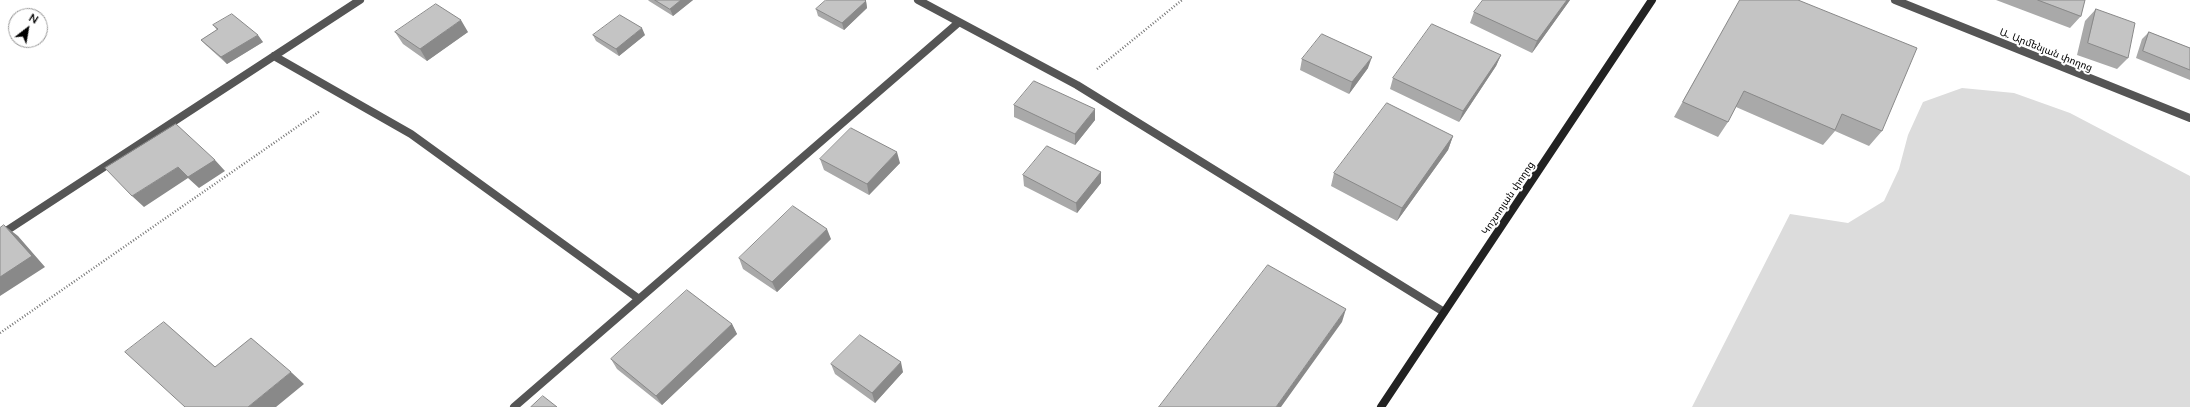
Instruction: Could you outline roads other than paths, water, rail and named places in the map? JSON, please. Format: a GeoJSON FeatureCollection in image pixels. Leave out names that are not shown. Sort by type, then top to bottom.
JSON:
{"type":"FeatureCollection","features":[{"type":"Feature","properties":{"kind":"street"},"geometry":{"type":"LineString","coordinates":[[0,235],[360,0]]}},
{"type":"Feature","properties":{"kind":"street"},"geometry":{"type":"LineString","coordinates":[[918,0],[958,23],[1077,85],[1444,312]]}},
{"type":"Feature","properties":{"kind":"street","name":"Կոշտոյան փողոց"},"geometry":{"type":"LineString","coordinates":[[1381,407],[1652,0]]}},
{"type":"Feature","properties":{"kind":"street","name":"Ա. Արմենյան փողոց"},"geometry":{"type":"LineString","coordinates":[[1895,0],[2190,118]]}},
{"type":"Feature","properties":{"kind":"street"},"geometry":{"type":"LineString","coordinates":[[514,407],[958,23]]}},
{"type":"Feature","properties":{"kind":"street"},"geometry":{"type":"LineString","coordinates":[[274,56],[411,134],[639,299]]}}]}
